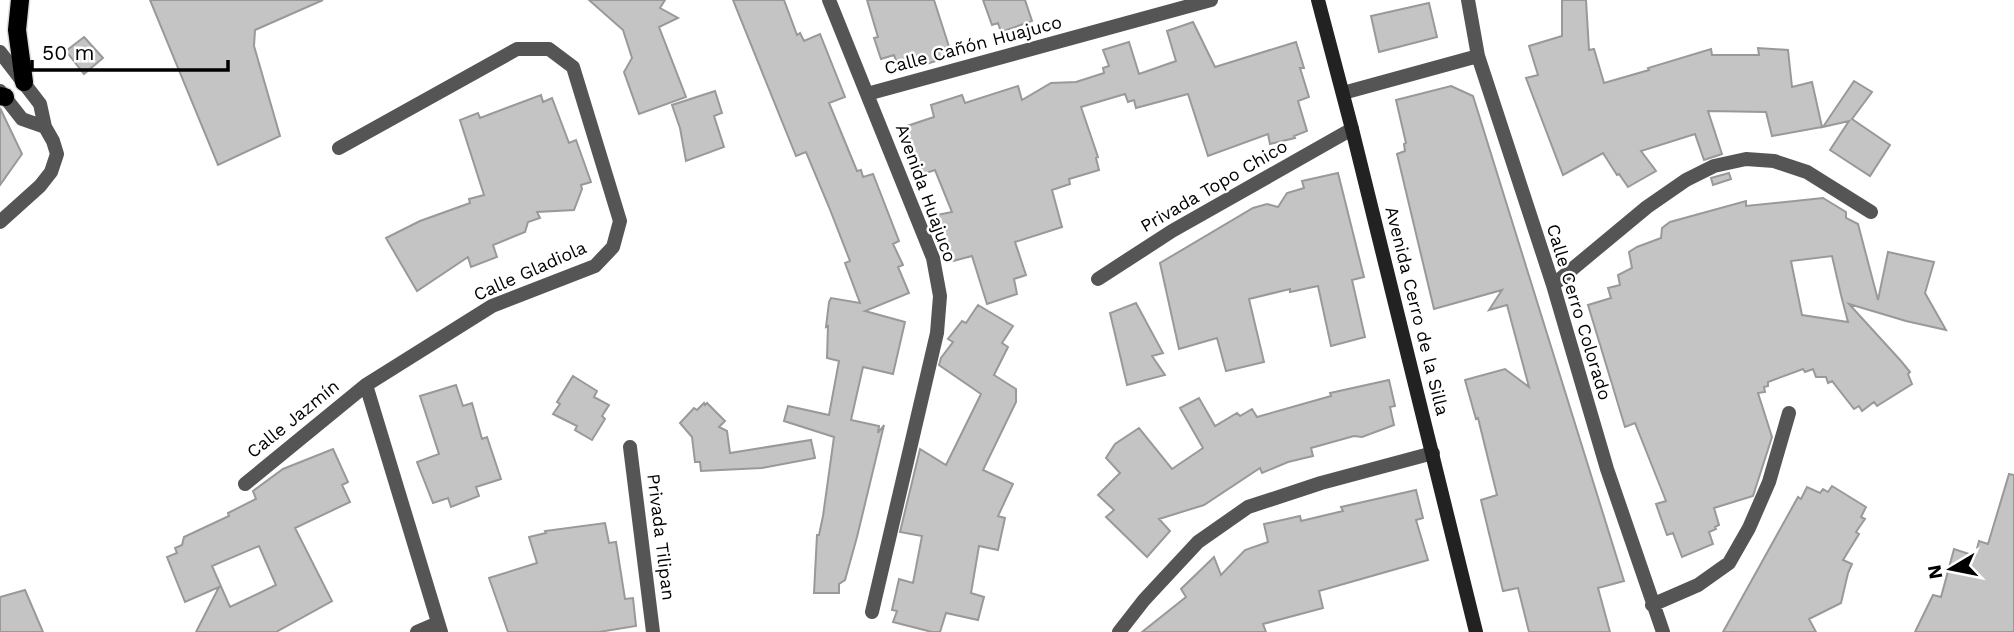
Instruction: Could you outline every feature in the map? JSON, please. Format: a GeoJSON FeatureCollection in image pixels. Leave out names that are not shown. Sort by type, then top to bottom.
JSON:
{"type":"FeatureCollection","features":[{"type":"Feature","properties":{"kind":"main road"},"geometry":{"type":"LineString","coordinates":[[20,0],[18,30],[24,82]]}},
{"type":"Feature","properties":{"kind":"main road","name":"Avenida Cerro de la Silla"},"geometry":{"type":"LineString","coordinates":[[1318,0],[1476,632]]}},
{"type":"Feature","properties":{"kind":"street","name":"Avenida Huajuco"},"geometry":{"type":"LineString","coordinates":[[829,0],[933,258],[940,296],[937,333],[872,612]]}},
{"type":"Feature","properties":{"kind":"street","name":"Calle Cañón Huajuco"},"geometry":{"type":"LineString","coordinates":[[867,93],[1211,0]]}},
{"type":"Feature","properties":{"kind":"street","name":"Calle Cerro Colorado"},"geometry":{"type":"LineString","coordinates":[[1468,0],[1478,57],[1553,285],[1607,469],[1663,632]]}},
{"type":"Feature","properties":{"kind":"street","name":"Calle Gladiola"},"geometry":{"type":"LineString","coordinates":[[340,148],[517,49],[549,49],[573,67],[620,221],[612,247],[595,266],[492,306],[366,385]]}},
{"type":"Feature","properties":{"kind":"street"},"geometry":{"type":"LineString","coordinates":[[0,52],[40,104],[45,127],[54,141],[57,154],[51,172],[40,187],[0,222]]}},
{"type":"Feature","properties":{"kind":"street"},"geometry":{"type":"LineString","coordinates":[[1343,93],[1478,57]]}},
{"type":"Feature","properties":{"kind":"street"},"geometry":{"type":"LineString","coordinates":[[2,94],[22,119],[45,127]]}},
{"type":"Feature","properties":{"kind":"street","name":"Privada Topo Chico"},"geometry":{"type":"LineString","coordinates":[[1098,279],[1171,231],[1352,129]]}},
{"type":"Feature","properties":{"kind":"street"},"geometry":{"type":"LineString","coordinates":[[1553,285],[1647,207],[1686,180],[1714,166],[1746,159],[1774,161],[1807,172],[1871,212]]}},
{"type":"Feature","properties":{"kind":"street"},"geometry":{"type":"LineString","coordinates":[[366,385],[440,627],[417,632]]}},
{"type":"Feature","properties":{"kind":"street","name":"Calle Jazmín"},"geometry":{"type":"LineString","coordinates":[[245,484],[366,385]]}},
{"type":"Feature","properties":{"kind":"street"},"geometry":{"type":"LineString","coordinates":[[1652,605],[1698,585],[1729,563],[1749,528],[1769,482],[1789,413]]}},
{"type":"Feature","properties":{"kind":"street","name":"Privada Tilipan"},"geometry":{"type":"LineString","coordinates":[[630,447],[653,632]]}},
{"type":"Feature","properties":{"kind":"street"},"geometry":{"type":"LineString","coordinates":[[1119,632],[1144,600],[1198,542],[1248,507],[1321,483],[1433,453]]}},
{"type":"Feature","properties":{"kind":"building"},"geometry":{"type":"Polygon","coordinates":[[[150,0],[323,0],[255,30],[254,46],[280,136],[218,165],[150,0]]]}},
{"type":"Feature","properties":{"kind":"building"},"geometry":{"type":"Polygon","coordinates":[[[589,0],[665,0],[660,8],[678,18],[659,27],[686,97],[639,114],[624,72],[632,58],[623,30],[589,0]]]}},
{"type":"Feature","properties":{"kind":"building"},"geometry":{"type":"Polygon","coordinates":[[[733,0],[784,0],[797,35],[800,33],[804,41],[820,34],[845,97],[829,103],[857,171],[861,170],[863,177],[873,174],[899,241],[893,244],[903,265],[898,267],[909,293],[865,311],[905,322],[893,374],[863,367],[851,420],[879,426],[878,433],[884,425],[857,537],[845,580],[839,584],[839,593],[814,593],[817,535],[823,516],[834,437],[784,421],[788,406],[829,415],[839,361],[827,358],[828,326],[826,327],[829,302],[831,298],[860,303],[845,263],[850,261],[806,152],[796,156],[733,0]]]}},
{"type":"Feature","properties":{"kind":"building"},"geometry":{"type":"Polygon","coordinates":[[[867,0],[934,0],[952,56],[900,72],[894,55],[881,59],[874,38],[878,37],[867,0]]]}},
{"type":"Feature","properties":{"kind":"building"},"geometry":{"type":"Polygon","coordinates":[[[983,0],[1025,0],[1032,21],[1001,32],[998,23],[992,25],[983,0]]]}},
{"type":"Feature","properties":{"kind":"building"},"geometry":{"type":"Polygon","coordinates":[[[1562,0],[1586,0],[1589,50],[1594,49],[1604,83],[1711,49],[1712,55],[1759,55],[1758,48],[1788,50],[1792,87],[1812,82],[1822,127],[1772,136],[1766,112],[1708,111],[1722,154],[1704,160],[1695,134],[1641,151],[1656,171],[1628,187],[1603,153],[1563,175],[1526,78],[1538,75],[1529,46],[1562,36],[1562,0]]]}},
{"type":"Feature","properties":{"kind":"building"},"geometry":{"type":"Polygon","coordinates":[[[1429,3],[1437,37],[1379,52],[1371,16],[1429,3]]]}},
{"type":"Feature","properties":{"kind":"building"},"geometry":{"type":"Polygon","coordinates":[[[1193,22],[1215,67],[1296,42],[1309,97],[1298,101],[1307,131],[1294,136],[1295,138],[1270,144],[1268,134],[1208,156],[1188,94],[1136,108],[1134,100],[1128,102],[1125,94],[1081,107],[1098,157],[1099,170],[1069,179],[1070,184],[1052,190],[1062,227],[1015,242],[1026,275],[1014,279],[1017,294],[987,304],[972,256],[953,261],[937,215],[952,212],[935,170],[920,175],[904,127],[934,117],[931,105],[962,95],[965,103],[1018,86],[1022,100],[1051,83],[1076,82],[1104,73],[1103,68],[1109,66],[1103,50],[1129,42],[1139,74],[1176,61],[1167,31],[1193,22]]]}},
{"type":"Feature","properties":{"kind":"building"},"geometry":{"type":"Polygon","coordinates":[[[84,37],[103,58],[84,74],[66,51],[84,37]]]}},
{"type":"Feature","properties":{"kind":"building"},"geometry":{"type":"Polygon","coordinates":[[[1854,81],[1872,92],[1852,119],[1890,145],[1870,176],[1830,150],[1849,121],[1823,127],[1854,81]]]}},
{"type":"Feature","properties":{"kind":"building"},"geometry":{"type":"Polygon","coordinates":[[[1451,86],[1473,96],[1624,581],[1598,588],[1610,632],[1529,632],[1518,588],[1503,591],[1481,500],[1497,495],[1478,418],[1476,419],[1465,380],[1505,369],[1529,387],[1507,305],[1489,310],[1502,290],[1434,309],[1397,154],[1405,151],[1406,143],[1396,100],[1451,86]]]}},
{"type":"Feature","properties":{"kind":"building"},"geometry":{"type":"Polygon","coordinates":[[[715,91],[722,113],[714,116],[724,147],[686,161],[680,128],[672,105],[715,91]]]}},
{"type":"Feature","properties":{"kind":"building"},"geometry":{"type":"Polygon","coordinates":[[[541,95],[543,102],[552,98],[569,143],[576,140],[591,182],[581,185],[574,210],[537,212],[540,218],[528,222],[525,232],[493,245],[497,257],[471,267],[468,257],[417,291],[386,238],[420,221],[470,203],[469,199],[484,195],[460,120],[478,113],[480,118],[541,95]]]}},
{"type":"Feature","properties":{"kind":"building"},"geometry":{"type":"Polygon","coordinates":[[[0,108],[22,154],[0,185],[0,108]]]}},
{"type":"Feature","properties":{"kind":"building"},"geometry":{"type":"Polygon","coordinates":[[[1338,173],[1364,277],[1352,280],[1365,337],[1331,346],[1318,286],[1290,292],[1290,289],[1249,299],[1264,362],[1226,371],[1217,338],[1179,349],[1160,263],[1253,208],[1267,204],[1278,207],[1287,193],[1304,188],[1302,181],[1338,173]]]}},
{"type":"Feature","properties":{"kind":"building"},"geometry":{"type":"Polygon","coordinates":[[[1729,173],[1731,179],[1713,185],[1711,178],[1729,173]]]}},
{"type":"Feature","properties":{"kind":"building"},"geometry":{"type":"Polygon","coordinates":[[[1823,198],[1846,212],[1846,218],[1858,224],[1878,300],[1888,252],[1934,262],[1925,293],[1946,330],[1849,304],[1910,372],[1908,374],[1912,384],[1877,406],[1874,402],[1862,411],[1859,406],[1854,409],[1832,381],[1828,383],[1826,377],[1816,377],[1813,369],[1805,372],[1803,369],[1768,382],[1768,386],[1764,387],[1765,392],[1758,393],[1772,437],[1753,496],[1714,508],[1719,525],[1709,532],[1713,544],[1682,557],[1673,533],[1667,535],[1656,504],[1666,501],[1635,423],[1625,427],[1588,305],[1611,298],[1608,288],[1620,285],[1618,275],[1632,268],[1629,252],[1661,238],[1662,228],[1670,222],[1746,201],[1746,206],[1823,198]],[[1832,256],[1791,261],[1802,315],[1848,322],[1832,256]]]}},
{"type":"Feature","properties":{"kind":"building"},"geometry":{"type":"Polygon","coordinates":[[[1136,303],[1163,353],[1152,356],[1165,375],[1127,385],[1110,313],[1136,303]]]}},
{"type":"Feature","properties":{"kind":"building"},"geometry":{"type":"Polygon","coordinates":[[[978,305],[1013,326],[1002,343],[1008,347],[994,375],[1016,389],[1016,402],[983,470],[1013,484],[998,516],[1005,518],[998,550],[979,546],[971,593],[984,597],[978,620],[946,613],[940,632],[932,632],[893,622],[897,611],[892,610],[899,579],[913,583],[922,536],[900,532],[920,449],[946,465],[981,394],[939,365],[953,342],[948,339],[962,321],[966,323],[978,305]]]}},
{"type":"Feature","properties":{"kind":"building"},"geometry":{"type":"Polygon","coordinates":[[[573,376],[597,391],[594,397],[609,405],[602,416],[605,419],[592,440],[575,430],[577,426],[553,414],[573,376]]]}},
{"type":"Feature","properties":{"kind":"building"},"geometry":{"type":"Polygon","coordinates":[[[1389,380],[1395,406],[1390,407],[1394,425],[1362,437],[1354,436],[1311,448],[1313,456],[1288,462],[1262,473],[1260,468],[1204,505],[1159,519],[1170,531],[1147,557],[1106,517],[1114,510],[1098,495],[1120,473],[1106,458],[1115,444],[1139,428],[1172,469],[1203,448],[1180,408],[1199,398],[1215,426],[1237,413],[1240,416],[1252,409],[1257,417],[1331,396],[1330,393],[1389,380]]]}},
{"type":"Feature","properties":{"kind":"building"},"geometry":{"type":"Polygon","coordinates":[[[456,385],[463,406],[472,403],[482,439],[487,437],[501,479],[476,487],[479,496],[451,507],[448,498],[433,503],[417,462],[439,454],[420,396],[456,385]]]}},
{"type":"Feature","properties":{"kind":"building"},"geometry":{"type":"Polygon","coordinates":[[[704,403],[725,421],[719,427],[727,431],[730,453],[811,440],[815,458],[762,468],[701,471],[700,462],[695,462],[692,437],[680,423],[694,408],[697,410],[704,403]]]}},
{"type":"Feature","properties":{"kind":"building"},"geometry":{"type":"Polygon","coordinates":[[[333,449],[348,482],[342,485],[350,502],[295,528],[332,601],[276,632],[196,632],[219,587],[185,602],[167,557],[177,553],[175,548],[182,545],[184,537],[229,516],[228,513],[256,499],[253,491],[283,469],[333,449]],[[259,546],[212,566],[230,607],[276,585],[259,546]]]}},
{"type":"Feature","properties":{"kind":"building"},"geometry":{"type":"Polygon","coordinates":[[[2009,474],[2014,475],[2014,632],[1915,632],[1933,595],[1941,597],[1954,549],[1975,556],[1979,541],[1988,544],[2009,474]]]}},
{"type":"Feature","properties":{"kind":"building"},"geometry":{"type":"Polygon","coordinates":[[[1832,486],[1866,507],[1861,517],[1865,519],[1856,532],[1859,534],[1843,560],[1852,564],[1841,603],[1809,619],[1816,632],[1723,632],[1798,497],[1801,499],[1807,487],[1820,493],[1823,489],[1828,492],[1832,486]]]}},
{"type":"Feature","properties":{"kind":"building"},"geometry":{"type":"Polygon","coordinates":[[[1416,490],[1423,518],[1416,520],[1428,560],[1319,591],[1323,608],[1263,624],[1266,632],[1142,632],[1186,597],[1181,589],[1214,557],[1221,575],[1245,550],[1268,542],[1264,524],[1300,516],[1301,521],[1343,511],[1341,507],[1416,490]]]}},
{"type":"Feature","properties":{"kind":"building"},"geometry":{"type":"Polygon","coordinates":[[[605,523],[609,543],[616,542],[625,599],[633,598],[636,626],[599,632],[508,632],[489,578],[537,563],[529,537],[546,533],[545,531],[605,523]]]}},
{"type":"Feature","properties":{"kind":"building"},"geometry":{"type":"Polygon","coordinates":[[[25,590],[43,632],[0,632],[0,597],[25,590]]]}}]}
